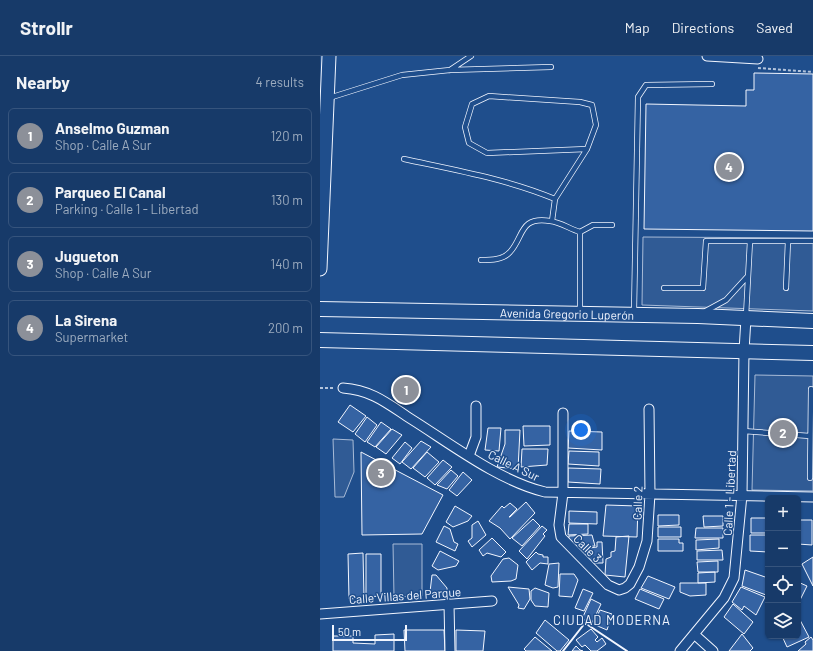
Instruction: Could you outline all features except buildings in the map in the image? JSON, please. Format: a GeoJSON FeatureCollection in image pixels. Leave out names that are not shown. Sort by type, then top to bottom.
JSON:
{"type":"FeatureCollection","features":[{"type":"Feature","properties":{"kind":"main road","name":"Avenida Gregorio Luperón"},"geometry":{"type":"LineString","coordinates":[[320,309],[634,314],[813,321]]}},
{"type":"Feature","properties":{"kind":"main road"},"geometry":{"type":"LineString","coordinates":[[320,340],[813,353]]}},
{"type":"Feature","properties":{"kind":"street"},"geometry":{"type":"LineString","coordinates":[[320,269],[329,56]]}},
{"type":"Feature","properties":{"kind":"street"},"geometry":{"type":"LineString","coordinates":[[706,56],[758,59]]}},
{"type":"Feature","properties":{"kind":"street","name":"Calle 1 - Libertad"},"geometry":{"type":"LineString","coordinates":[[680,651],[724,598],[734,578],[742,495],[744,351],[746,318]]}},
{"type":"Feature","properties":{"kind":"street","name":"Calle A Sur"},"geometry":{"type":"LineString","coordinates":[[343,388],[369,393],[470,456],[524,486],[545,492],[813,497]]}},
{"type":"Feature","properties":{"kind":"street"},"geometry":{"type":"LineString","coordinates":[[470,456],[476,437],[476,406]]}},
{"type":"Feature","properties":{"kind":"street","name":"Calle 2"},"geometry":{"type":"LineString","coordinates":[[622,590],[630,584],[644,554],[650,494],[649,409]]}},
{"type":"Feature","properties":{"kind":"street","name":"Calle 3"},"geometry":{"type":"LineString","coordinates":[[563,413],[563,493],[559,526],[561,537],[608,585],[614,589],[622,590]]}},
{"type":"Feature","properties":{"kind":"street","name":"Calle Villas del Parque"},"geometry":{"type":"LineString","coordinates":[[320,614],[492,601]]}},
{"type":"Feature","properties":{"kind":"street"},"geometry":{"type":"LineString","coordinates":[[449,604],[450,651]]}},
{"type":"Feature","properties":{"kind":"street"},"geometry":{"type":"LineString","coordinates":[[694,634],[713,651]]}},
{"type":"Feature","properties":{"kind":"lane"},"geometry":{"type":"LineString","coordinates":[[450,70],[471,56]]}},
{"type":"Feature","properties":{"kind":"lane"},"geometry":{"type":"LineString","coordinates":[[328,99],[402,75],[450,70],[551,67]]}},
{"type":"Feature","properties":{"kind":"lane"},"geometry":{"type":"LineString","coordinates":[[634,314],[638,97],[646,85],[712,84]]}},
{"type":"Feature","properties":{"kind":"lane"},"geometry":{"type":"LineString","coordinates":[[552,221],[555,199],[587,149],[596,125],[592,105],[580,102],[489,96],[472,104],[465,127],[469,143],[487,153],[587,149]]}},
{"type":"Feature","properties":{"kind":"lane"},"geometry":{"type":"LineString","coordinates":[[404,159],[476,174],[538,192],[555,199]]}},
{"type":"Feature","properties":{"kind":"lane"},"geometry":{"type":"LineString","coordinates":[[481,260],[496,260],[510,252],[524,228],[536,220],[552,221],[580,232],[593,225],[612,225]]}},
{"type":"Feature","properties":{"kind":"lane"},"geometry":{"type":"LineString","coordinates":[[580,232],[580,313]]}},
{"type":"Feature","properties":{"kind":"lane"},"geometry":{"type":"LineString","coordinates":[[664,288],[703,288],[706,241],[813,241]]}},
{"type":"Feature","properties":{"kind":"lane"},"geometry":{"type":"LineString","coordinates":[[746,318],[750,241]]}},
{"type":"Feature","properties":{"kind":"lane"},"geometry":{"type":"LineString","coordinates":[[786,288],[788,241]]}},
{"type":"Feature","properties":{"kind":"lane"},"geometry":{"type":"LineString","coordinates":[[698,316],[726,300],[747,277]]}},
{"type":"Feature","properties":{"kind":"lane"},"geometry":{"type":"LineString","coordinates":[[810,478],[811,389]]}},
{"type":"Feature","properties":{"kind":"lane"},"geometry":{"type":"LineString","coordinates":[[743,431],[810,436]]}},
{"type":"Feature","properties":{"kind":"path"},"geometry":{"type":"LineString","coordinates":[[758,59],[758,69],[813,72]]}},
{"type":"Feature","properties":{"kind":"path"},"geometry":{"type":"LineString","coordinates":[[320,388],[343,388]]}},
{"type":"Feature","properties":{"kind":"shaded area"},"geometry":{"type":"Polygon","coordinates":[[[643,237],[813,238],[813,311],[642,305],[643,237]]]}},
{"type":"Feature","properties":{"kind":"shaded area"},"geometry":{"type":"Polygon","coordinates":[[[755,375],[813,376],[813,491],[752,490],[755,375]]]}},
{"type":"Feature","properties":{"kind":"shaded area"},"geometry":{"type":"Polygon","coordinates":[[[333,439],[353,440],[354,472],[344,497],[335,497],[333,439]]]}},
{"type":"Feature","properties":{"kind":"shaded area"},"geometry":{"type":"Polygon","coordinates":[[[393,544],[422,544],[422,596],[394,597],[393,544]]]}},
{"type":"Feature","properties":{"kind":"wall"},"geometry":{"type":"LineString","coordinates":[[563,651],[585,623],[627,651]]}},
{"type":"Feature","properties":{"kind":"place","name":"La Sirena"},"geometry":{"type":"Point","coordinates":[729,167]}},
{"type":"Feature","properties":{"kind":"place","name":"Anselmo Guzman"},"geometry":{"type":"Point","coordinates":[406,390]}},
{"type":"Feature","properties":{"kind":"place","name":"Parqueo El Canal"},"geometry":{"type":"Point","coordinates":[783,433]}},
{"type":"Feature","properties":{"kind":"place","name":"Jugueton"},"geometry":{"type":"Point","coordinates":[381,473]}},
{"type":"Feature","properties":{"kind":"district","name":"CIUDAD MODERNA"},"geometry":{"type":"Point","coordinates":[612,620]}}]}
